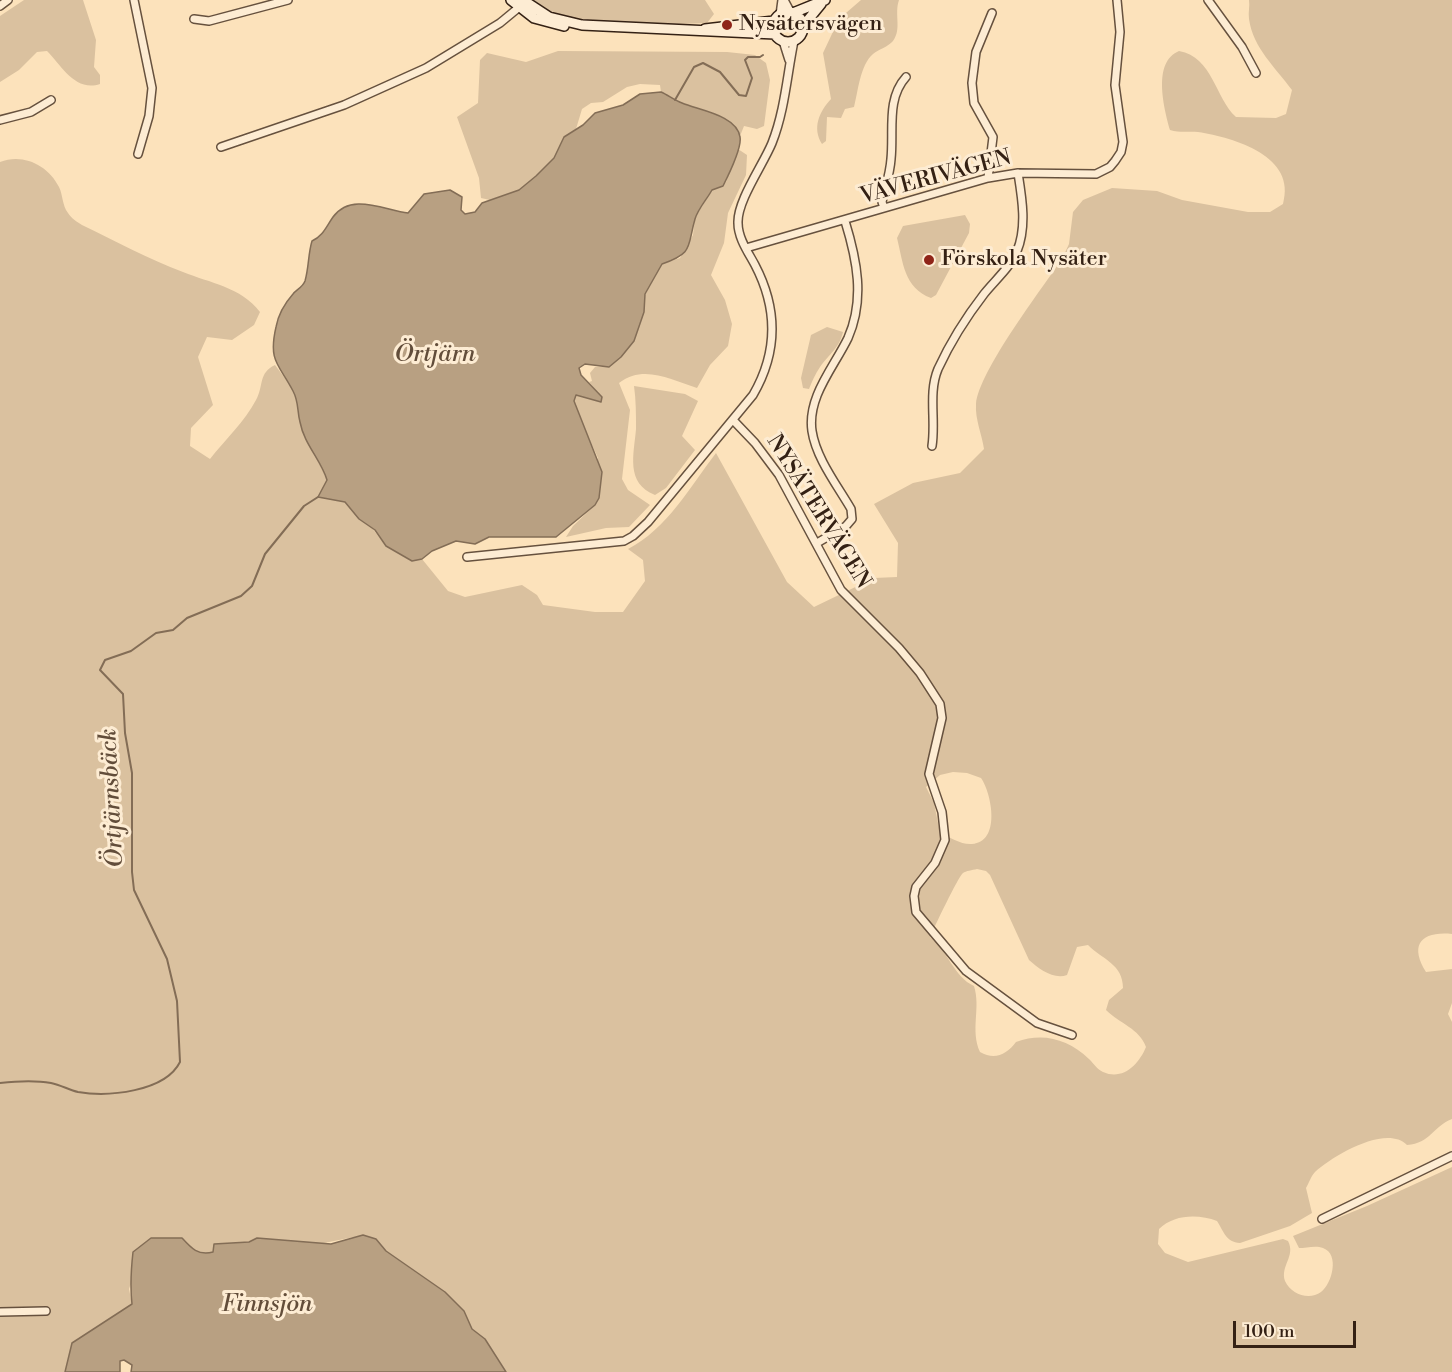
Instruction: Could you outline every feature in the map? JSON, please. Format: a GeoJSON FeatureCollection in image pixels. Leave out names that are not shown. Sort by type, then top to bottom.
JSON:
{"type":"FeatureCollection","features":[{"type":"Feature","properties":{"kind":"street"},"geometry":{"type":"LineString","coordinates":[[0,6],[8,0]]}},
{"type":"Feature","properties":{"kind":"street"},"geometry":{"type":"LineString","coordinates":[[134,0],[152,88],[149,116],[138,154]]}},
{"type":"Feature","properties":{"kind":"street"},"geometry":{"type":"LineString","coordinates":[[194,19],[209,21],[288,0]]}},
{"type":"Feature","properties":{"kind":"street"},"geometry":{"type":"LineString","coordinates":[[511,0],[522,3],[547,23],[775,34],[783,41],[789,60]]}},
{"type":"Feature","properties":{"kind":"street"},"geometry":{"type":"LineString","coordinates":[[783,0],[792,13],[800,18],[803,26]]}},
{"type":"Feature","properties":{"kind":"street"},"geometry":{"type":"LineString","coordinates":[[775,34],[783,0]]}},
{"type":"Feature","properties":{"kind":"street"},"geometry":{"type":"LineString","coordinates":[[702,30],[777,18],[825,0]]}},
{"type":"Feature","properties":{"kind":"street"},"geometry":{"type":"LineString","coordinates":[[466,557],[624,541],[633,536],[648,522],[733,420],[764,376],[772,343],[770,299],[738,230],[738,216],[777,126],[786,96],[789,60],[794,41],[801,35],[803,26],[825,0]]}},
{"type":"Feature","properties":{"kind":"street","name":"VÄVERIVÄGEN"},"geometry":{"type":"LineString","coordinates":[[746,248],[988,178],[1018,173],[1096,174],[1110,167],[1121,152],[1123,142],[1115,85],[1120,32],[1117,0]]}},
{"type":"Feature","properties":{"kind":"street"},"geometry":{"type":"LineString","coordinates":[[1208,0],[1242,47],[1256,73]]}},
{"type":"Feature","properties":{"kind":"street"},"geometry":{"type":"LineString","coordinates":[[221,147],[344,105],[426,68],[500,23],[522,3]]}},
{"type":"Feature","properties":{"kind":"street"},"geometry":{"type":"LineString","coordinates":[[988,178],[993,137],[974,103],[972,83],[976,52],[992,13]]}},
{"type":"Feature","properties":{"kind":"street"},"geometry":{"type":"LineString","coordinates":[[783,41],[794,41]]}},
{"type":"Feature","properties":{"kind":"street"},"geometry":{"type":"LineString","coordinates":[[884,208],[882,202],[891,161],[893,102],[896,90],[906,77]]}},
{"type":"Feature","properties":{"kind":"street"},"geometry":{"type":"LineString","coordinates":[[0,120],[31,112],[51,100]]}},
{"type":"Feature","properties":{"kind":"street"},"geometry":{"type":"LineString","coordinates":[[932,446],[934,429],[931,410],[937,372],[947,351],[984,294],[1012,260],[1018,249],[1022,224],[1018,173]]}},
{"type":"Feature","properties":{"kind":"street"},"geometry":{"type":"LineString","coordinates":[[817,543],[846,526],[852,519],[851,509],[818,451],[812,419],[822,386],[848,336],[858,302],[857,271],[845,221]]}},
{"type":"Feature","properties":{"kind":"street","name":"NYSÄTERVÄGEN"},"geometry":{"type":"LineString","coordinates":[[733,420],[768,459],[817,543],[841,590],[920,673],[942,711],[929,774],[942,812],[945,840],[935,863],[916,887],[914,896],[916,912],[966,971],[1037,1023],[1072,1035]]}},
{"type":"Feature","properties":{"kind":"street"},"geometry":{"type":"LineString","coordinates":[[1322,1219],[1452,1156]]}},
{"type":"Feature","properties":{"kind":"street"},"geometry":{"type":"LineString","coordinates":[[0,1312],[46,1311]]}},
{"type":"Feature","properties":{"kind":"shaded area"},"geometry":{"type":"Polygon","coordinates":[[[24,0],[83,0],[96,40],[94,67],[100,75],[100,84],[83,84],[76,81],[47,51],[37,52],[19,70],[0,82],[0,16],[24,0]]]}},
{"type":"Feature","properties":{"kind":"shaded area"},"geometry":{"type":"Polygon","coordinates":[[[532,0],[705,0],[714,14],[707,23],[606,24],[568,20],[555,16],[532,0]]]}},
{"type":"Feature","properties":{"kind":"shaded area"},"geometry":{"type":"Polygon","coordinates":[[[861,0],[899,0],[896,36],[889,45],[873,54],[865,65],[854,107],[845,109],[841,118],[827,117],[826,141],[822,144],[817,126],[818,120],[831,99],[823,53],[839,19],[861,0]]]}},
{"type":"Feature","properties":{"kind":"shaded area"},"geometry":{"type":"Polygon","coordinates":[[[1249,0],[1452,0],[1452,934],[1432,935],[1426,938],[1421,942],[1419,954],[1426,972],[1452,969],[1452,1003],[1448,1014],[1452,1022],[1452,1119],[1415,1144],[1407,1145],[1398,1139],[1373,1140],[1346,1151],[1323,1165],[1315,1172],[1306,1188],[1312,1213],[1290,1226],[1240,1243],[1231,1241],[1217,1221],[1195,1216],[1179,1218],[1159,1229],[1158,1244],[1165,1253],[1188,1262],[1283,1239],[1288,1241],[1290,1246],[1284,1271],[1285,1281],[1296,1293],[1306,1296],[1316,1295],[1325,1288],[1331,1276],[1333,1262],[1331,1256],[1328,1251],[1320,1247],[1299,1248],[1293,1236],[1367,1206],[1452,1167],[1452,1372],[506,1372],[485,1339],[472,1329],[464,1311],[445,1292],[386,1251],[376,1239],[354,1237],[319,1244],[257,1238],[249,1242],[214,1244],[213,1252],[208,1253],[195,1250],[182,1238],[132,1265],[132,1280],[129,1289],[132,1304],[72,1343],[65,1372],[0,1372],[0,162],[26,160],[42,167],[54,179],[66,210],[78,223],[183,272],[234,291],[260,312],[254,325],[232,340],[207,337],[198,357],[213,405],[191,428],[190,446],[210,459],[251,408],[266,372],[275,365],[293,389],[299,405],[300,422],[327,480],[359,519],[369,524],[386,546],[411,561],[422,559],[448,591],[465,597],[522,585],[537,595],[543,605],[595,612],[623,612],[645,581],[643,560],[628,549],[642,541],[666,519],[716,453],[787,582],[814,607],[874,578],[897,577],[898,543],[874,504],[913,483],[960,473],[984,449],[976,410],[980,390],[1012,331],[1062,259],[1069,244],[1073,212],[1083,200],[1112,188],[1157,191],[1182,200],[1248,212],[1270,212],[1283,204],[1285,187],[1281,173],[1272,162],[1260,152],[1229,139],[1198,132],[1170,130],[1163,98],[1165,65],[1179,51],[1199,61],[1236,117],[1276,118],[1286,114],[1292,90],[1255,39],[1249,19],[1249,0]],[[953,772],[940,775],[926,787],[934,803],[940,833],[964,843],[972,844],[981,841],[987,835],[992,816],[985,785],[981,778],[967,773],[953,772]],[[977,869],[964,872],[960,877],[930,937],[942,949],[961,977],[974,986],[976,1036],[980,1052],[996,1056],[1005,1053],[1016,1042],[1045,1038],[1073,1046],[1103,1072],[1124,1073],[1135,1065],[1146,1047],[1143,1041],[1139,1035],[1106,1010],[1109,1000],[1123,988],[1120,973],[1116,968],[1088,945],[1077,947],[1067,975],[1052,975],[1037,967],[1029,960],[990,875],[986,871],[977,869]]]}},
{"type":"Feature","properties":{"kind":"shaded area"},"geometry":{"type":"Polygon","coordinates":[[[558,51],[727,52],[755,55],[766,63],[770,80],[764,126],[757,129],[744,126],[740,136],[730,122],[676,100],[661,92],[660,85],[640,84],[627,87],[603,102],[591,103],[582,109],[576,129],[564,137],[554,158],[519,190],[490,200],[481,198],[479,178],[457,117],[478,103],[480,60],[487,53],[526,62],[558,51]]]}},
{"type":"Feature","properties":{"kind":"shaded area"},"geometry":{"type":"Polygon","coordinates":[[[738,149],[747,155],[746,175],[728,213],[724,243],[711,275],[725,300],[732,324],[728,346],[710,365],[697,388],[648,374],[628,377],[619,383],[630,410],[622,479],[628,490],[650,505],[629,527],[606,528],[566,537],[573,526],[595,505],[598,458],[574,406],[576,395],[601,401],[602,397],[589,382],[592,381],[590,373],[595,367],[609,366],[621,357],[634,341],[644,312],[645,295],[662,264],[680,258],[693,235],[695,218],[712,190],[726,182],[738,149]]]}},
{"type":"Feature","properties":{"kind":"shaded area","name":"Förskola Nysäter"},"geometry":{"type":"Polygon","coordinates":[[[965,215],[970,224],[969,233],[936,295],[931,298],[922,294],[910,281],[903,265],[897,238],[903,226],[965,215]]]}},
{"type":"Feature","properties":{"kind":"shaded area"},"geometry":{"type":"Polygon","coordinates":[[[827,327],[843,332],[841,338],[823,362],[809,389],[803,388],[801,378],[811,335],[827,327]]]}},
{"type":"Feature","properties":{"kind":"shaded area"},"geometry":{"type":"Polygon","coordinates":[[[634,386],[685,394],[698,401],[682,436],[695,450],[666,488],[655,495],[645,490],[635,475],[633,458],[636,402],[634,386]]]}},
{"type":"Feature","properties":{"kind":"water","name":"Örtjärn"},"geometry":{"type":"Polygon","coordinates":[[[661,92],[682,103],[725,118],[737,130],[740,142],[723,186],[712,190],[698,212],[688,248],[680,256],[662,264],[645,294],[644,312],[634,341],[609,367],[585,364],[579,368],[581,375],[602,397],[601,402],[576,395],[574,401],[602,472],[599,498],[595,505],[556,537],[489,537],[475,544],[456,541],[432,551],[422,559],[412,561],[386,546],[375,530],[359,519],[345,502],[318,497],[327,480],[305,438],[295,395],[276,362],[273,348],[280,314],[305,281],[312,241],[322,234],[340,210],[349,205],[368,204],[408,213],[424,194],[450,190],[462,197],[461,210],[465,214],[475,212],[482,203],[519,190],[536,176],[554,158],[564,137],[583,125],[595,113],[623,105],[640,94],[661,92]]]}},
{"type":"Feature","properties":{"kind":"water","name":"Finnsjön"},"geometry":{"type":"Polygon","coordinates":[[[363,1235],[376,1239],[386,1251],[445,1292],[464,1311],[472,1329],[485,1339],[506,1372],[131,1372],[132,1365],[124,1360],[120,1361],[120,1372],[65,1372],[72,1343],[132,1304],[133,1252],[151,1238],[182,1238],[195,1250],[208,1253],[213,1252],[214,1244],[249,1242],[257,1238],[331,1244],[363,1235]]]}},
{"type":"Feature","properties":{"kind":"waterway"},"geometry":{"type":"LineString","coordinates":[[675,100],[694,67],[703,63],[720,72],[739,95],[746,96],[752,78],[745,60],[748,57],[763,55]]}},
{"type":"Feature","properties":{"kind":"waterway","name":"Örtjärnsbäck"},"geometry":{"type":"LineString","coordinates":[[0,1083],[39,1081],[78,1092],[120,1093],[149,1086],[162,1080],[173,1072],[180,1062],[177,1001],[167,959],[134,890],[132,773],[125,733],[123,694],[100,670],[105,660],[131,651],[156,633],[173,630],[187,618],[241,596],[252,586],[265,554],[304,506],[318,497]]}},
{"type":"Feature","properties":{"kind":"place","name":"Nysätersvägen"},"geometry":{"type":"Point","coordinates":[727,25]}},
{"type":"Feature","properties":{"kind":"place","name":"Förskola Nysäter"},"geometry":{"type":"Point","coordinates":[929,260]}}]}
